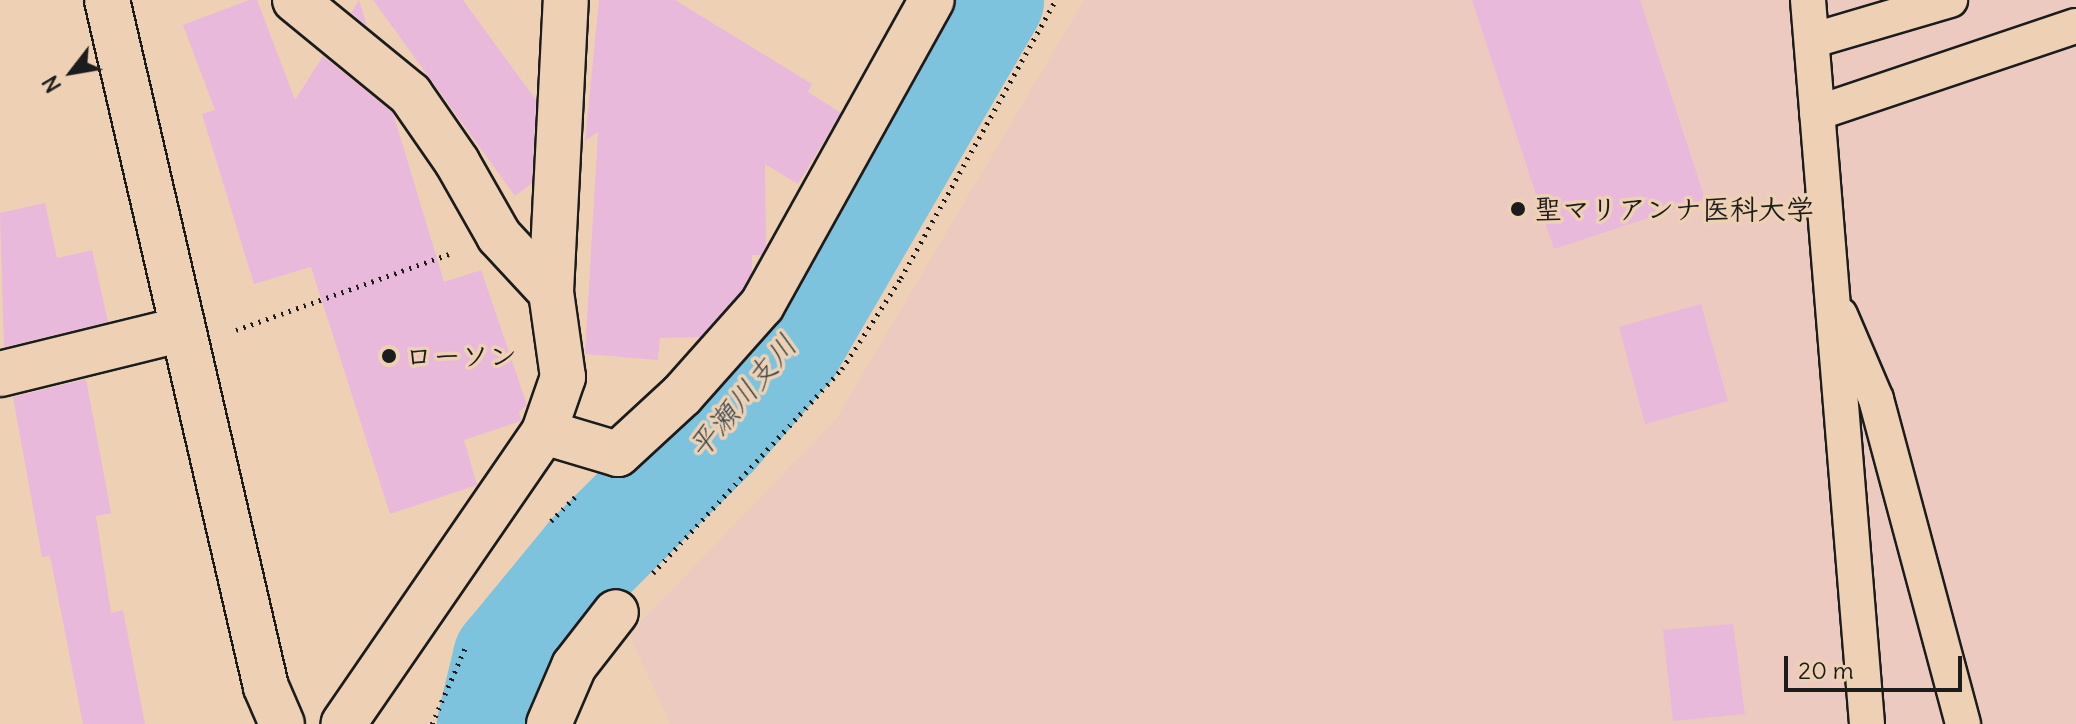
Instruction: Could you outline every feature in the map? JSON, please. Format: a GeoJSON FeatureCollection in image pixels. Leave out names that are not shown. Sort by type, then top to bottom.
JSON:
{"type":"FeatureCollection","features":[{"type":"Feature","properties":{"kind":"street"},"geometry":{"type":"LineString","coordinates":[[107,0],[266,687],[282,724]]}},
{"type":"Feature","properties":{"kind":"street"},"geometry":{"type":"LineString","coordinates":[[295,0],[410,94],[457,162],[499,236],[551,292]]}},
{"type":"Feature","properties":{"kind":"street"},"geometry":{"type":"LineString","coordinates":[[343,724],[544,432],[563,377],[551,292],[566,0]]}},
{"type":"Feature","properties":{"kind":"street"},"geometry":{"type":"LineString","coordinates":[[544,432],[618,454],[682,395],[762,305],[932,0]]}},
{"type":"Feature","properties":{"kind":"street"},"geometry":{"type":"LineString","coordinates":[[0,374],[183,329]]}},
{"type":"Feature","properties":{"kind":"street"},"geometry":{"type":"LineString","coordinates":[[549,724],[574,666],[616,612]]}},
{"type":"Feature","properties":{"kind":"lane"},"geometry":{"type":"LineString","coordinates":[[1808,0],[1814,40],[1828,287],[1867,724]]}},
{"type":"Feature","properties":{"kind":"lane"},"geometry":{"type":"LineString","coordinates":[[1814,40],[1950,0]]}},
{"type":"Feature","properties":{"kind":"lane"},"geometry":{"type":"LineString","coordinates":[[1817,113],[2076,26]]}},
{"type":"Feature","properties":{"kind":"lane"},"geometry":{"type":"LineString","coordinates":[[1828,287],[1876,399],[1963,724]]}},
{"type":"Feature","properties":{"kind":"path"},"geometry":{"type":"LineString","coordinates":[[616,612],[785,436],[842,369],[901,278],[1056,0]]}},
{"type":"Feature","properties":{"kind":"path"},"geometry":{"type":"LineString","coordinates":[[229,333],[499,236]]}},
{"type":"Feature","properties":{"kind":"path"},"geometry":{"type":"LineString","coordinates":[[542,530],[618,454]]}},
{"type":"Feature","properties":{"kind":"path"},"geometry":{"type":"LineString","coordinates":[[432,724],[471,635]]}},
{"type":"Feature","properties":{"kind":"shaded area","name":"聖マリアンナ医科大学"},"geometry":{"type":"Polygon","coordinates":[[[1084,0],[2076,0],[2076,724],[670,724],[629,634],[836,419],[1084,0]]]}},
{"type":"Feature","properties":{"kind":"building"},"geometry":{"type":"Polygon","coordinates":[[[249,0],[257,0],[295,100],[323,56],[393,113],[444,282],[481,270],[527,405],[519,412],[521,421],[464,440],[477,485],[390,514],[311,267],[254,284],[202,114],[215,110],[183,25],[249,0]]]}},
{"type":"Feature","properties":{"kind":"building"},"geometry":{"type":"Polygon","coordinates":[[[359,0],[367,26],[351,13],[359,0]]]}},
{"type":"Feature","properties":{"kind":"building"},"geometry":{"type":"Polygon","coordinates":[[[373,0],[463,0],[536,100],[532,183],[515,196],[373,0]]]}},
{"type":"Feature","properties":{"kind":"building"},"geometry":{"type":"Polygon","coordinates":[[[599,0],[675,0],[812,84],[808,92],[841,113],[798,184],[765,164],[766,247],[761,255],[752,255],[752,272],[742,290],[700,337],[660,338],[658,360],[585,354],[598,132],[585,141],[599,0]]]}},
{"type":"Feature","properties":{"kind":"building"},"geometry":{"type":"Polygon","coordinates":[[[1472,0],[1640,0],[1705,199],[1554,249],[1472,0]]]}},
{"type":"Feature","properties":{"kind":"building"},"geometry":{"type":"Polygon","coordinates":[[[45,203],[57,258],[92,250],[108,322],[4,347],[0,213],[45,203]]]}},
{"type":"Feature","properties":{"kind":"building"},"geometry":{"type":"Polygon","coordinates":[[[1701,304],[1728,401],[1645,424],[1619,327],[1701,304]]]}},
{"type":"Feature","properties":{"kind":"building"},"geometry":{"type":"Polygon","coordinates":[[[86,379],[111,513],[96,516],[111,613],[123,610],[145,724],[83,724],[50,556],[42,557],[13,397],[86,379]]]}},
{"type":"Feature","properties":{"kind":"building"},"geometry":{"type":"Polygon","coordinates":[[[1733,624],[1745,714],[1673,721],[1663,630],[1733,624]]]}},
{"type":"Feature","properties":{"kind":"waterway","name":"平瀬川支川"},"geometry":{"type":"LineString","coordinates":[[491,724],[507,658],[591,556],[714,434],[789,347],[990,0]]}},
{"type":"Feature","properties":{"kind":"place","name":"聖マリアンナ医科大学"},"geometry":{"type":"Point","coordinates":[1518,209]}},
{"type":"Feature","properties":{"kind":"place","name":"ローソン"},"geometry":{"type":"Point","coordinates":[389,356]}}]}
